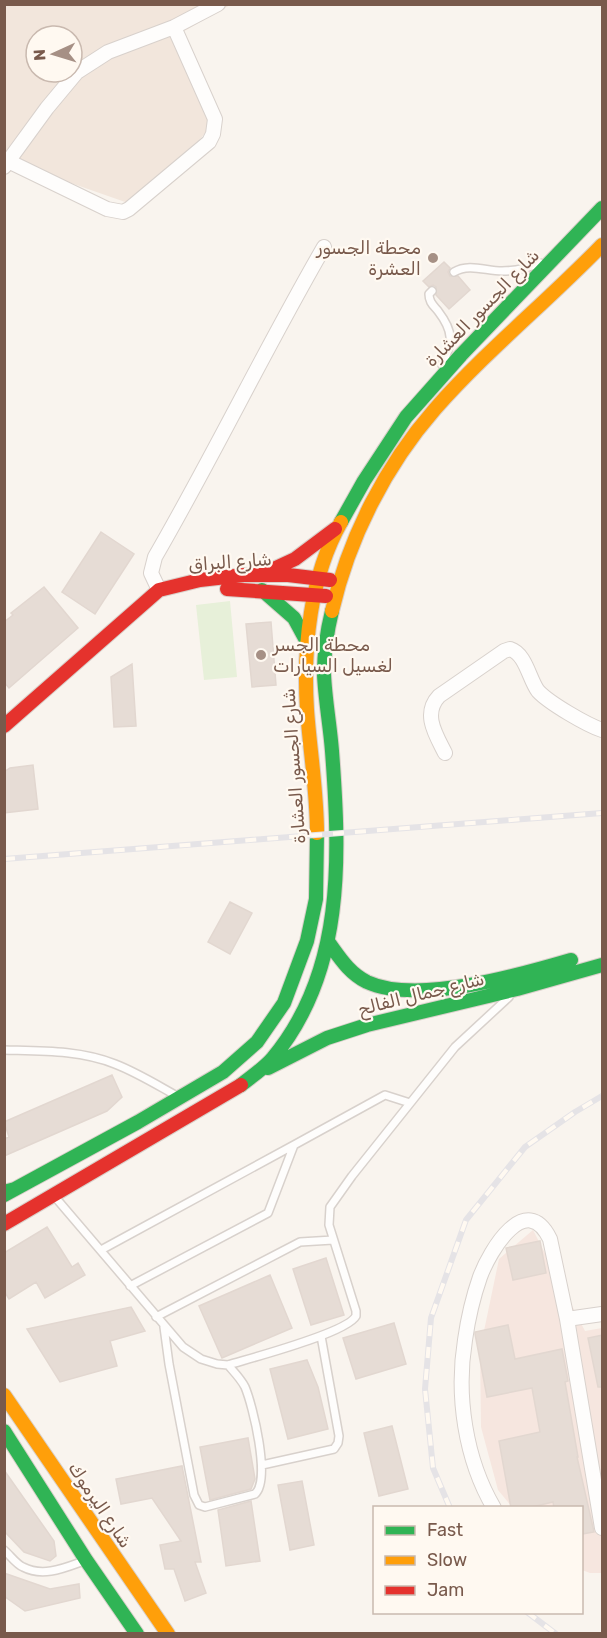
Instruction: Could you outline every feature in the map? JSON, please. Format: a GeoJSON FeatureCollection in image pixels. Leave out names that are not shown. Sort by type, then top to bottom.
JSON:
{"type":"FeatureCollection","features":[{"type":"Feature","properties":{"kind":"main road","name":"شارع الجسور العشارة"},"geometry":{"type":"LineString","coordinates":[[8,1192],[138,1122],[223,1072],[257,1042],[284,1003],[308,941],[316,899],[317,822],[306,707],[307,642],[318,578],[338,527],[386,446],[429,389],[603,208]]}},
{"type":"Feature","properties":{"kind":"main road","name":"شارع الجسور العشارة"},"geometry":{"type":"LineString","coordinates":[[4,1224],[238,1087],[270,1060],[301,1017],[316,985],[329,943],[337,886],[337,811],[324,665],[325,649],[340,581],[356,537],[398,460],[434,410],[466,376],[603,245]]}},
{"type":"Feature","properties":{"kind":"main road"},"geometry":{"type":"LineString","coordinates":[[255,576],[281,568],[309,551],[338,527]]}},
{"type":"Feature","properties":{"kind":"main road","name":"شارع البراق"},"geometry":{"type":"LineString","coordinates":[[4,726],[159,590],[200,580],[255,576],[340,581]]}},
{"type":"Feature","properties":{"kind":"main road","name":"شارع البراق"},"geometry":{"type":"LineString","coordinates":[[132,613],[183,594],[218,589],[262,590],[336,598]]}},
{"type":"Feature","properties":{"kind":"main road"},"geometry":{"type":"LineString","coordinates":[[262,590],[294,618],[307,642]]}},
{"type":"Feature","properties":{"kind":"main road","name":"شارع جمال الفالح"},"geometry":{"type":"LineString","coordinates":[[329,943],[349,970],[366,981],[389,989],[412,991],[435,990],[514,976],[603,951]]}},
{"type":"Feature","properties":{"kind":"main road","name":"شارع جمال الفالح"},"geometry":{"type":"LineString","coordinates":[[255,1074],[346,1031],[517,989],[603,965]]}},
{"type":"Feature","properties":{"kind":"main road","name":"شارع اليرموك"},"geometry":{"type":"LineString","coordinates":[[4,1395],[168,1634]]}},
{"type":"Feature","properties":{"kind":"main road"},"geometry":{"type":"LineString","coordinates":[[4,1431],[86,1560],[137,1634]]}},
{"type":"Feature","properties":{"kind":"street"},"geometry":{"type":"LineString","coordinates":[[174,27],[214,119],[213,134],[202,149],[129,209],[123,212],[107,209],[6,164],[77,72],[108,52],[174,27],[218,4]]}},
{"type":"Feature","properties":{"kind":"street"},"geometry":{"type":"LineString","coordinates":[[159,590],[151,573],[155,557],[324,247]]}},
{"type":"Feature","properties":{"kind":"street"},"geometry":{"type":"LineString","coordinates":[[445,753],[433,728],[432,703],[438,696],[510,649],[519,655],[537,689],[543,695],[558,706],[603,730]]}},
{"type":"Feature","properties":{"kind":"street"},"geometry":{"type":"LineString","coordinates":[[493,1506],[478,1474],[468,1438],[463,1404],[465,1340],[480,1276],[499,1241],[520,1222],[536,1221],[545,1228],[550,1239],[567,1319],[603,1528]]}},
{"type":"Feature","properties":{"kind":"street"},"geometry":{"type":"LineString","coordinates":[[567,1319],[603,1314]]}},
{"type":"Feature","properties":{"kind":"lane"},"geometry":{"type":"LineString","coordinates":[[454,272],[466,267],[499,271],[528,268],[561,252]]}},
{"type":"Feature","properties":{"kind":"lane"},"geometry":{"type":"LineString","coordinates":[[429,389],[448,352],[451,340],[449,328],[429,298],[432,291]]}},
{"type":"Feature","properties":{"kind":"lane"},"geometry":{"type":"LineString","coordinates":[[52,1194],[156,1317],[183,1347],[194,1355],[217,1364],[228,1365],[321,1336],[350,1324],[356,1316],[329,1225],[330,1207],[455,1047],[517,989]]}},
{"type":"Feature","properties":{"kind":"lane"},"geometry":{"type":"LineString","coordinates":[[4,1050],[67,1053],[93,1057],[115,1064],[179,1097]]}},
{"type":"Feature","properties":{"kind":"lane"},"geometry":{"type":"LineString","coordinates":[[101,1250],[385,1095],[410,1103]]}},
{"type":"Feature","properties":{"kind":"lane"},"geometry":{"type":"LineString","coordinates":[[130,1286],[268,1213],[294,1145]]}},
{"type":"Feature","properties":{"kind":"lane"},"geometry":{"type":"LineString","coordinates":[[156,1317],[300,1242],[333,1240]]}},
{"type":"Feature","properties":{"kind":"lane"},"geometry":{"type":"LineString","coordinates":[[164,1326],[194,1495],[199,1505],[205,1507],[257,1493],[262,1465],[252,1404],[243,1384],[228,1365]]}},
{"type":"Feature","properties":{"kind":"lane"},"geometry":{"type":"LineString","coordinates":[[262,1465],[334,1449],[338,1443],[339,1436],[321,1336]]}},
{"type":"Feature","properties":{"kind":"lane"},"geometry":{"type":"LineString","coordinates":[[4,1550],[22,1567],[38,1571],[55,1571],[86,1560]]}},
{"type":"Feature","properties":{"kind":"shaded area"},"geometry":{"type":"Polygon","coordinates":[[[5,5],[230,5],[181,33],[216,120],[159,188],[128,203],[8,161],[5,169],[5,5]]]}},
{"type":"Feature","properties":{"kind":"shaded area"},"geometry":{"type":"Polygon","coordinates":[[[533,1230],[585,1331],[602,1328],[602,1573],[583,1570],[583,1506],[511,1506],[498,1490],[481,1427],[480,1350],[499,1259],[533,1230]]]}},
{"type":"Feature","properties":{"kind":"green space"},"geometry":{"type":"Polygon","coordinates":[[[230,601],[237,677],[204,680],[196,605],[230,601]]]}},
{"type":"Feature","properties":{"kind":"building"},"geometry":{"type":"Polygon","coordinates":[[[444,262],[450,268],[448,272],[450,276],[458,276],[470,290],[449,309],[436,295],[436,287],[433,285],[429,287],[423,281],[444,262]]]}},
{"type":"Feature","properties":{"kind":"building"},"geometry":{"type":"Polygon","coordinates":[[[101,532],[134,554],[95,614],[62,592],[101,532]]]}},
{"type":"Feature","properties":{"kind":"building"},"geometry":{"type":"Polygon","coordinates":[[[44,587],[78,628],[9,688],[4,682],[4,622],[13,615],[11,613],[44,587]]]}},
{"type":"Feature","properties":{"kind":"building","name":"محطة الجسر لغسيل السيارات"},"geometry":{"type":"Polygon","coordinates":[[[271,622],[276,685],[252,687],[246,624],[271,622]]]}},
{"type":"Feature","properties":{"kind":"building"},"geometry":{"type":"Polygon","coordinates":[[[132,664],[136,726],[114,727],[111,677],[132,664]]]}},
{"type":"Feature","properties":{"kind":"building"},"geometry":{"type":"Polygon","coordinates":[[[33,765],[38,809],[4,813],[4,772],[10,768],[33,765]]]}},
{"type":"Feature","properties":{"kind":"building"},"geometry":{"type":"Polygon","coordinates":[[[230,902],[252,913],[230,954],[208,942],[230,902]]]}},
{"type":"Feature","properties":{"kind":"building"},"geometry":{"type":"Polygon","coordinates":[[[112,1075],[122,1097],[107,1111],[4,1156],[4,1139],[9,1137],[4,1122],[112,1075]]]}},
{"type":"Feature","properties":{"kind":"building"},"geometry":{"type":"Polygon","coordinates":[[[47,1227],[72,1267],[78,1263],[85,1275],[45,1298],[36,1282],[9,1299],[4,1291],[4,1253],[47,1227]]]}},
{"type":"Feature","properties":{"kind":"building"},"geometry":{"type":"Polygon","coordinates":[[[540,1241],[546,1273],[513,1280],[506,1248],[540,1241]]]}},
{"type":"Feature","properties":{"kind":"building"},"geometry":{"type":"Polygon","coordinates":[[[326,1258],[344,1315],[311,1325],[293,1269],[326,1258]]]}},
{"type":"Feature","properties":{"kind":"building"},"geometry":{"type":"Polygon","coordinates":[[[270,1275],[292,1328],[222,1358],[199,1306],[270,1275]]]}},
{"type":"Feature","properties":{"kind":"building"},"geometry":{"type":"Polygon","coordinates":[[[131,1307],[145,1331],[110,1341],[117,1366],[60,1382],[27,1329],[131,1307]]]}},
{"type":"Feature","properties":{"kind":"building"},"geometry":{"type":"Polygon","coordinates":[[[394,1323],[406,1364],[356,1379],[343,1338],[394,1323]]]}},
{"type":"Feature","properties":{"kind":"building"},"geometry":{"type":"Polygon","coordinates":[[[508,1325],[515,1359],[562,1349],[577,1457],[594,1532],[583,1534],[583,1506],[554,1506],[553,1502],[536,1506],[511,1506],[499,1441],[540,1432],[532,1388],[487,1397],[475,1332],[508,1325]]]}},
{"type":"Feature","properties":{"kind":"building"},"geometry":{"type":"Polygon","coordinates":[[[603,1335],[603,1387],[598,1387],[588,1338],[603,1335]]]}},
{"type":"Feature","properties":{"kind":"building"},"geometry":{"type":"Polygon","coordinates":[[[307,1360],[318,1387],[328,1429],[288,1439],[270,1369],[307,1360]]]}},
{"type":"Feature","properties":{"kind":"building"},"geometry":{"type":"Polygon","coordinates":[[[392,1426],[408,1489],[379,1496],[364,1433],[392,1426]]]}},
{"type":"Feature","properties":{"kind":"building"},"geometry":{"type":"Polygon","coordinates":[[[248,1438],[255,1479],[251,1489],[210,1500],[200,1447],[248,1438]]]}},
{"type":"Feature","properties":{"kind":"building"},"geometry":{"type":"Polygon","coordinates":[[[182,1466],[201,1562],[195,1562],[206,1593],[185,1601],[174,1569],[165,1569],[160,1545],[181,1541],[152,1498],[121,1504],[116,1479],[182,1466]]]}},
{"type":"Feature","properties":{"kind":"building"},"geometry":{"type":"Polygon","coordinates":[[[4,1470],[54,1541],[56,1556],[50,1561],[24,1552],[4,1531],[4,1470]]]}},
{"type":"Feature","properties":{"kind":"building"},"geometry":{"type":"Polygon","coordinates":[[[302,1481],[314,1545],[290,1550],[278,1485],[302,1481]]]}},
{"type":"Feature","properties":{"kind":"building"},"geometry":{"type":"Polygon","coordinates":[[[251,1501],[260,1561],[226,1566],[218,1510],[251,1501]]]}},
{"type":"Feature","properties":{"kind":"building"},"geometry":{"type":"Polygon","coordinates":[[[4,1573],[50,1589],[79,1584],[80,1598],[25,1611],[4,1596],[4,1573]]]}},
{"type":"Feature","properties":{"kind":"railway"},"geometry":{"type":"LineString","coordinates":[[4,859],[602,813]]}},
{"type":"Feature","properties":{"kind":"railway"},"geometry":{"type":"LineString","coordinates":[[449,1506],[433,1468],[425,1389],[431,1318],[466,1220],[525,1147],[602,1096]]}},
{"type":"Feature","properties":{"kind":"railway"},"geometry":{"type":"LineString","coordinates":[[530,1614],[556,1634]]}},
{"type":"Feature","properties":{"kind":"traffic: fast"},"geometry":{"type":"LineString","coordinates":[[341,522],[364,481],[406,417],[461,355],[602,208]]}},
{"type":"Feature","properties":{"kind":"traffic: fast"},"geometry":{"type":"LineString","coordinates":[[262,590],[294,618],[307,642]]}},
{"type":"Feature","properties":{"kind":"traffic: fast"},"geometry":{"type":"LineString","coordinates":[[241,1085],[272,1059],[296,1025],[313,989],[325,951],[336,872],[335,791],[324,674],[326,642],[332,611]]}},
{"type":"Feature","properties":{"kind":"traffic: fast"},"geometry":{"type":"LineString","coordinates":[[4,1195],[138,1122],[223,1072],[257,1042],[284,1003],[307,941],[316,899],[317,833]]}},
{"type":"Feature","properties":{"kind":"traffic: fast"},"geometry":{"type":"LineString","coordinates":[[329,943],[350,970],[367,982],[388,988],[413,990],[440,989],[497,980],[571,960]]}},
{"type":"Feature","properties":{"kind":"traffic: fast"},"geometry":{"type":"LineString","coordinates":[[268,1068],[327,1038],[367,1025],[517,989],[602,965]]}},
{"type":"Feature","properties":{"kind":"traffic: fast"},"geometry":{"type":"LineString","coordinates":[[4,1192],[15,1189]]}},
{"type":"Feature","properties":{"kind":"traffic: fast"},"geometry":{"type":"LineString","coordinates":[[4,1431],[86,1560],[137,1634]]}},
{"type":"Feature","properties":{"kind":"traffic: slow"},"geometry":{"type":"LineString","coordinates":[[332,611],[339,583],[359,529],[385,478],[417,431],[475,366],[602,245]]}},
{"type":"Feature","properties":{"kind":"traffic: slow"},"geometry":{"type":"LineString","coordinates":[[317,833],[307,710],[306,662],[316,589],[330,543],[341,522]]}},
{"type":"Feature","properties":{"kind":"traffic: slow"},"geometry":{"type":"LineString","coordinates":[[4,1395],[168,1634]]}},
{"type":"Feature","properties":{"kind":"traffic: jam"},"geometry":{"type":"LineString","coordinates":[[267,572],[295,559],[335,529]]}},
{"type":"Feature","properties":{"kind":"traffic: jam"},"geometry":{"type":"LineString","coordinates":[[4,726],[159,590],[200,580],[244,575],[288,575],[330,580]]}},
{"type":"Feature","properties":{"kind":"traffic: jam"},"geometry":{"type":"LineString","coordinates":[[227,589],[326,596]]}},
{"type":"Feature","properties":{"kind":"traffic: jam"},"geometry":{"type":"LineString","coordinates":[[4,1224],[241,1085]]}},
{"type":"Feature","properties":{"kind":"place","name":"محطة الجسور العشرة"},"geometry":{"type":"Point","coordinates":[433,258]}},
{"type":"Feature","properties":{"kind":"place","name":"محطة الجسر لغسيل السيارات"},"geometry":{"type":"Point","coordinates":[261,655]}}]}
